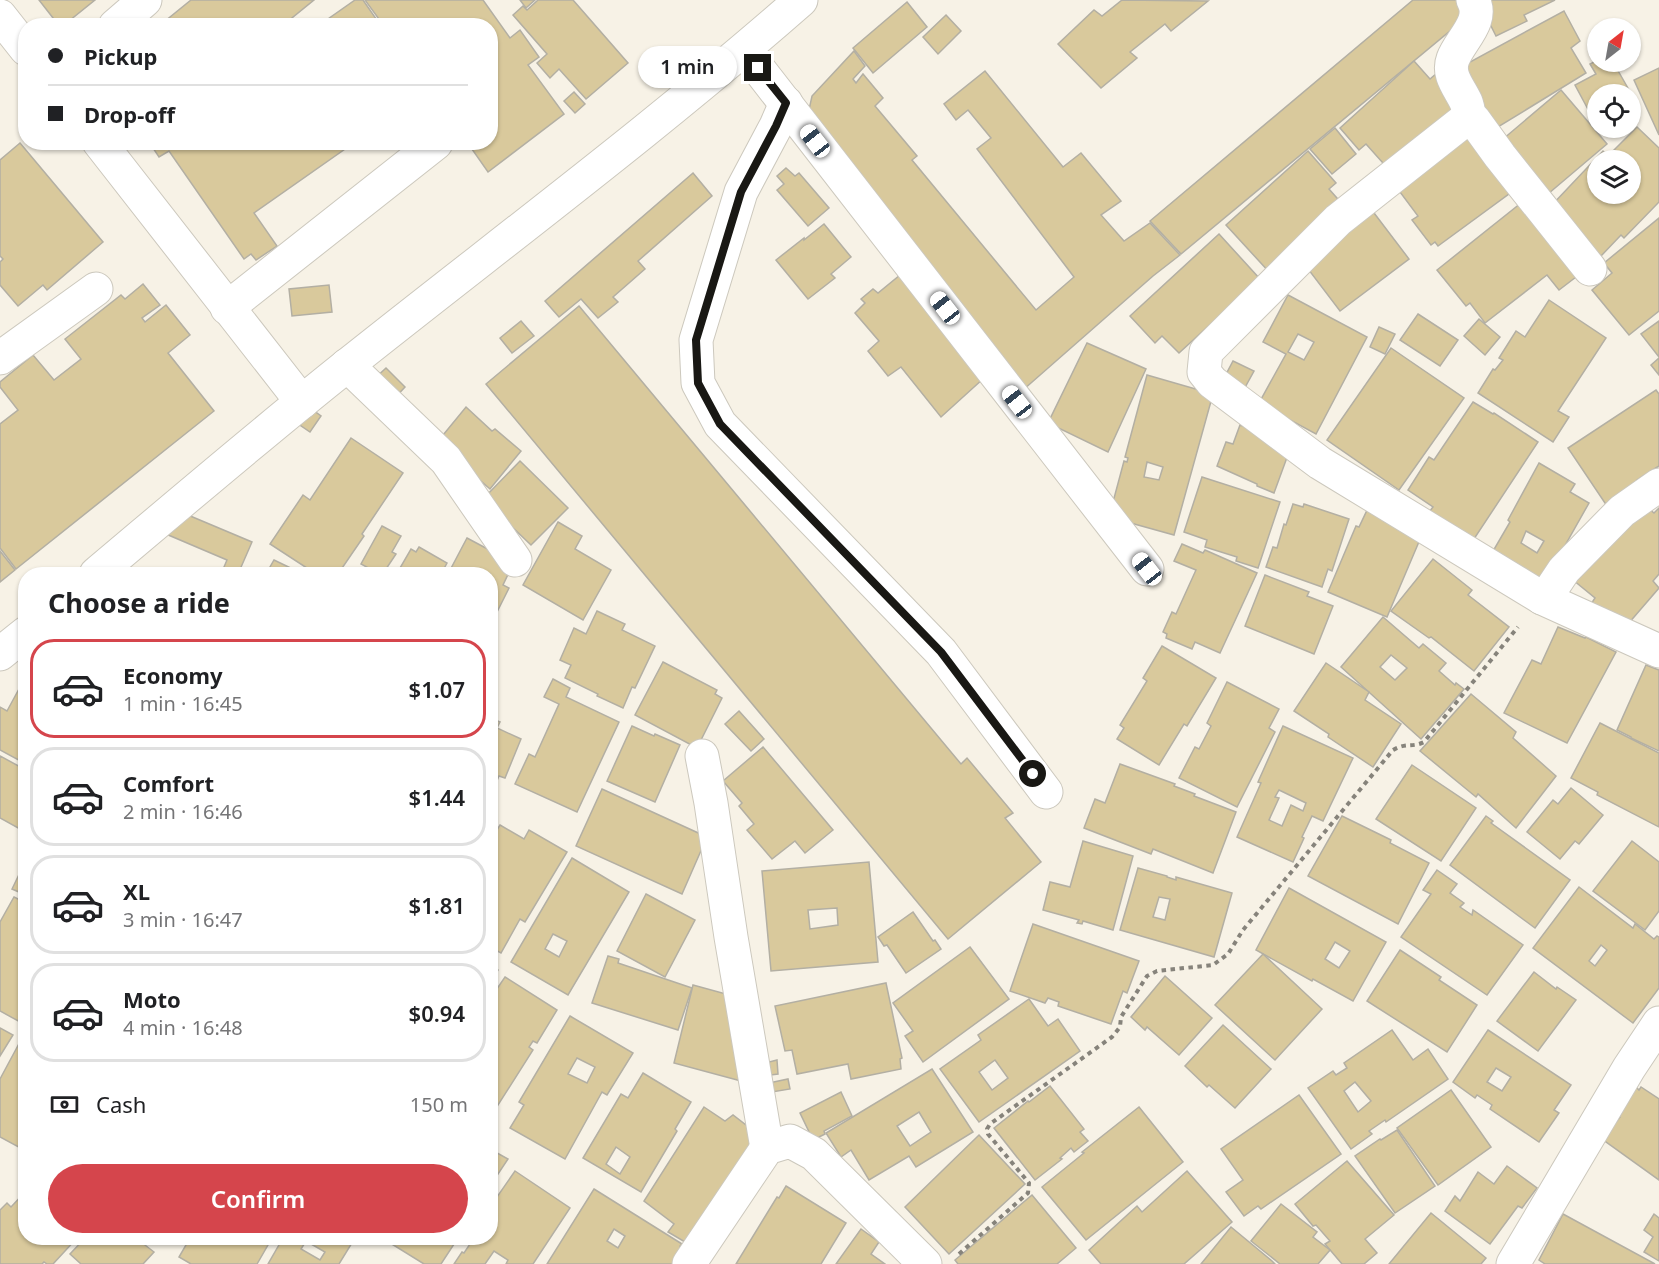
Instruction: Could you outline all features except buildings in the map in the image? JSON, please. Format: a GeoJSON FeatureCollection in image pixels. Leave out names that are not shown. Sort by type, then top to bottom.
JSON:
{"type":"FeatureCollection","features":[{"type":"Feature","properties":{"kind":"street"},"geometry":{"type":"LineString","coordinates":[[124,18],[145,0]]}},
{"type":"Feature","properties":{"kind":"street"},"geometry":{"type":"LineString","coordinates":[[104,567],[347,365],[596,170],[744,50],[801,0]]}},
{"type":"Feature","properties":{"kind":"street"},"geometry":{"type":"LineString","coordinates":[[1470,120],[1466,103],[1452,75],[1453,59],[1477,15],[1473,0]]}},
{"type":"Feature","properties":{"kind":"street"},"geometry":{"type":"LineString","coordinates":[[0,16],[18,39]]}},
{"type":"Feature","properties":{"kind":"street"},"geometry":{"type":"LineString","coordinates":[[744,50],[1147,569]]}},
{"type":"Feature","properties":{"kind":"street"},"geometry":{"type":"LineString","coordinates":[[786,103],[741,192],[696,340],[698,383],[720,424],[941,652],[1046,792]]}},
{"type":"Feature","properties":{"kind":"street"},"geometry":{"type":"LineString","coordinates":[[1590,269],[1474,120],[1466,119],[1338,220],[1206,352],[1204,372],[1212,382],[1320,463],[1542,598],[1659,651]]}},
{"type":"Feature","properties":{"kind":"street"},"geometry":{"type":"LineString","coordinates":[[105,150],[302,402]]}},
{"type":"Feature","properties":{"kind":"street"},"geometry":{"type":"LineString","coordinates":[[227,308],[427,150]]}},
{"type":"Feature","properties":{"kind":"street"},"geometry":{"type":"LineString","coordinates":[[0,358],[96,289]]}},
{"type":"Feature","properties":{"kind":"street"},"geometry":{"type":"LineString","coordinates":[[347,365],[446,460],[515,560]]}},
{"type":"Feature","properties":{"kind":"street"},"geometry":{"type":"LineString","coordinates":[[1542,598],[1564,570],[1622,511],[1659,485]]}},
{"type":"Feature","properties":{"kind":"street"},"geometry":{"type":"LineString","coordinates":[[0,654],[18,639]]}},
{"type":"Feature","properties":{"kind":"street"},"geometry":{"type":"LineString","coordinates":[[702,756],[767,1148]]}},
{"type":"Feature","properties":{"kind":"street"},"geometry":{"type":"LineString","coordinates":[[1513,1264],[1629,1068],[1659,1023]]}},
{"type":"Feature","properties":{"kind":"street"},"geometry":{"type":"LineString","coordinates":[[689,1264],[767,1148],[790,1141],[814,1154],[940,1260]]}},
{"type":"Feature","properties":{"kind":"path"},"geometry":{"type":"LineString","coordinates":[[940,1260],[1028,1192],[1029,1183],[988,1134],[987,1129],[990,1124],[1112,1037],[1120,1027],[1121,1017],[1147,976],[1157,971],[1213,965],[1228,954],[1243,930],[1393,750],[1403,744],[1417,745],[1424,742],[1542,598]]}},
{"type":"Feature","properties":{"kind":"route"},"geometry":{"type":"LineString","coordinates":[[758,68],[786,103],[741,192],[696,340],[698,383],[720,424],[941,652],[1033,774]]}}]}
